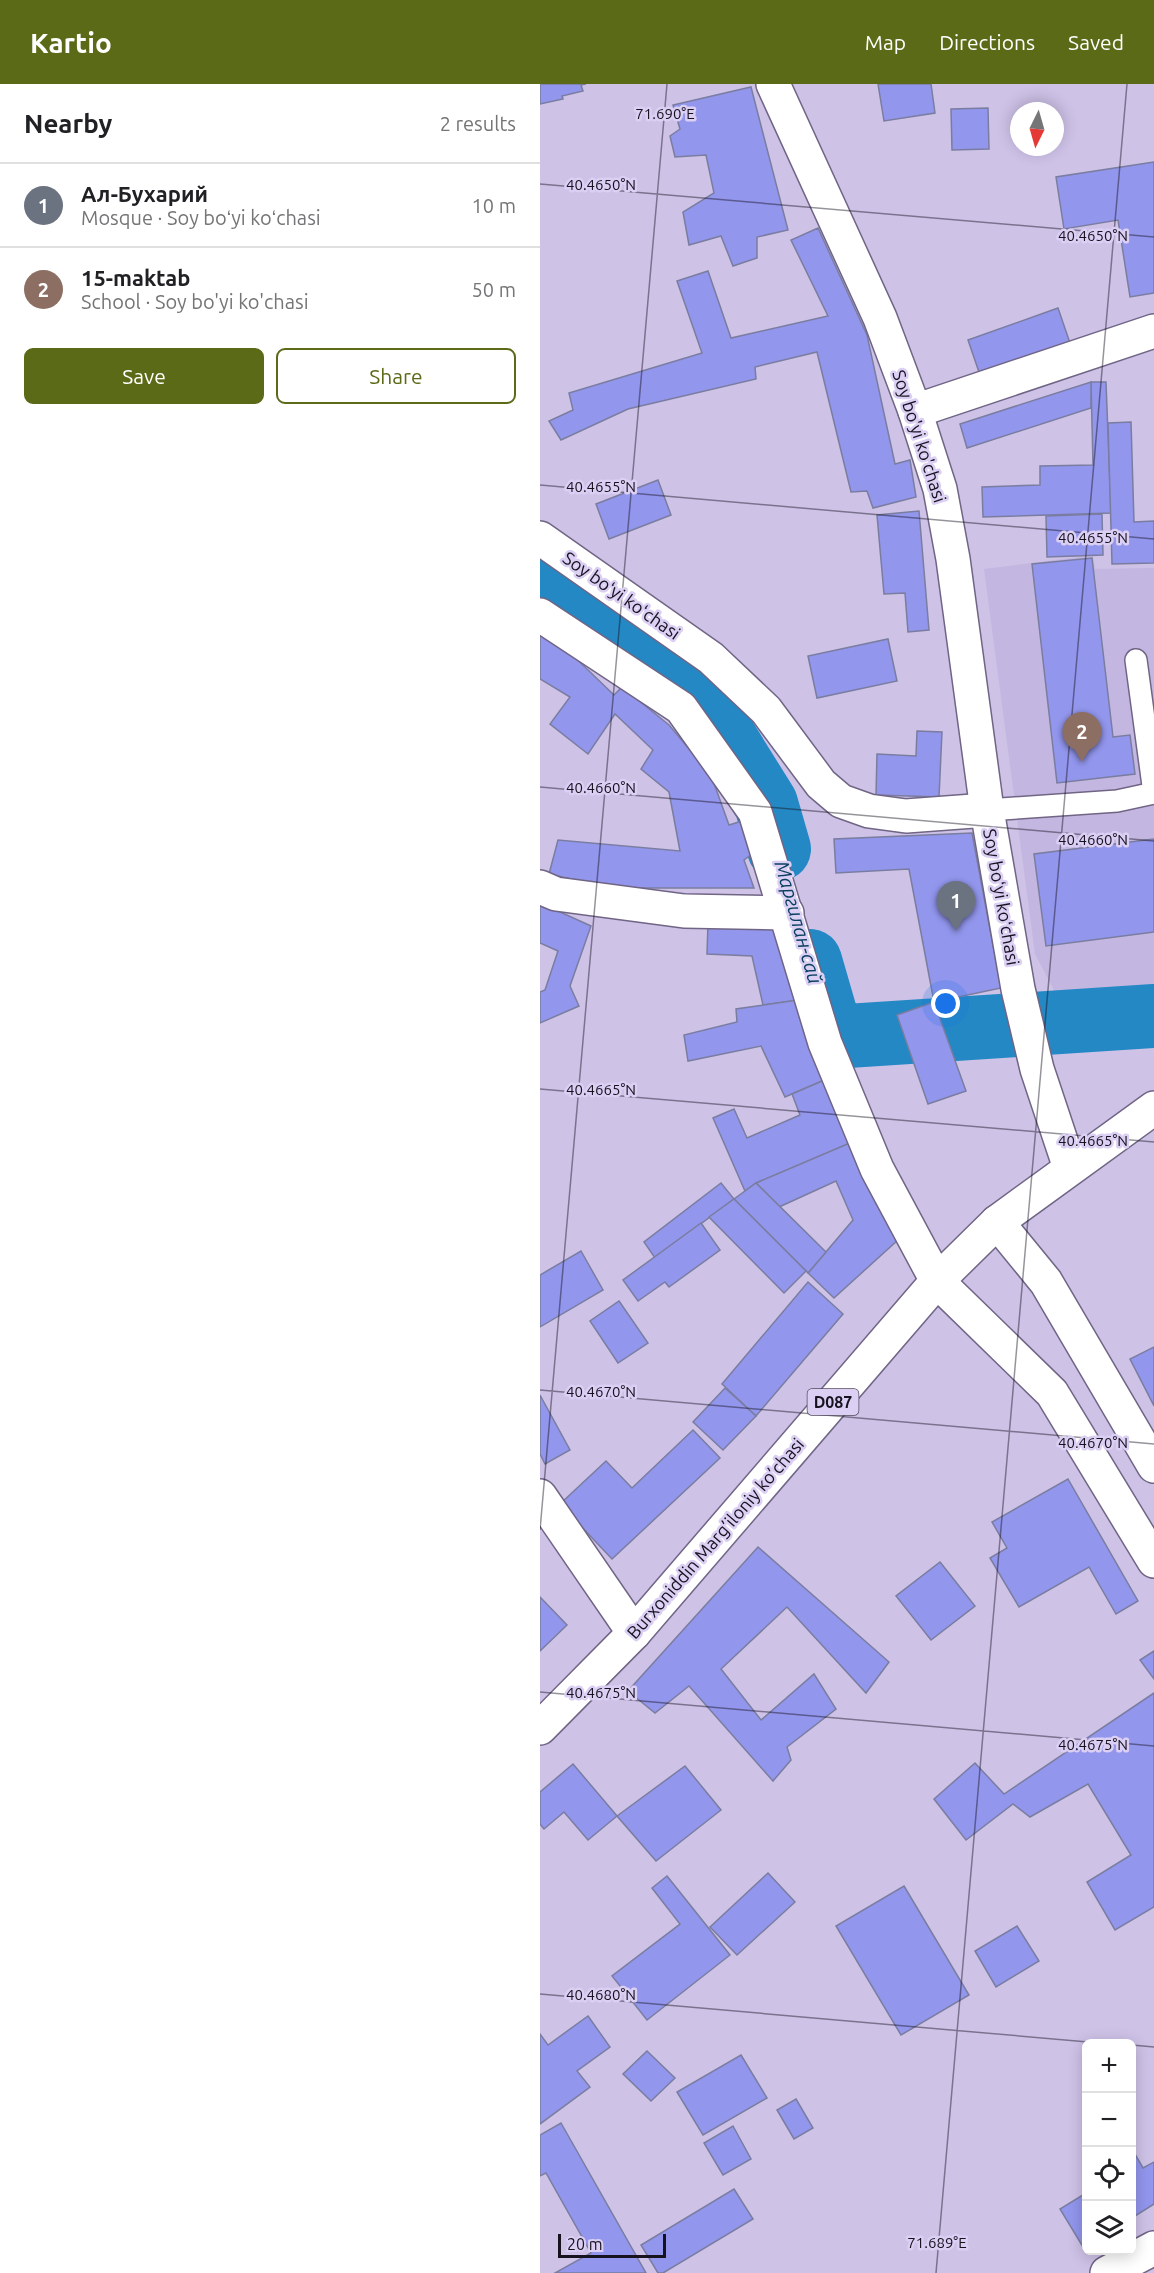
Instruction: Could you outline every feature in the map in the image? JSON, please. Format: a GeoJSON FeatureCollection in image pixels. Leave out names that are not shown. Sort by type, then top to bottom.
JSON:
{"type":"FeatureCollection","features":[{"type":"Feature","properties":{"kind":"street","name":"Soy bo'yi ko'chasi"},"geometry":{"type":"LineString","coordinates":[[773,84],[880,318],[915,411],[940,489],[951,548],[987,810]]}},
{"type":"Feature","properties":{"kind":"street"},"geometry":{"type":"LineString","coordinates":[[915,411],[1154,331]]}},
{"type":"Feature","properties":{"kind":"street","name":"Soy boʻyi koʻchasi"},"geometry":{"type":"LineString","coordinates":[[540,538],[711,658],[766,710],[821,784],[841,801],[869,812],[906,816],[987,810],[1018,989],[1036,1069],[1070,1168]]}},
{"type":"Feature","properties":{"kind":"street"},"geometry":{"type":"LineString","coordinates":[[540,615],[681,708],[755,812],[825,1043],[877,1169],[937,1281],[1052,1393],[1154,1561]]}},
{"type":"Feature","properties":{"kind":"street"},"geometry":{"type":"LineString","coordinates":[[540,887],[556,894],[684,911],[787,913]]}},
{"type":"Feature","properties":{"kind":"street","name":"Burxoniddin Marg’iloniy ko’chasi"},"geometry":{"type":"LineString","coordinates":[[540,1728],[634,1633],[937,1281],[997,1222],[1154,1108]]}},
{"type":"Feature","properties":{"kind":"street"},"geometry":{"type":"LineString","coordinates":[[997,1222],[1046,1282],[1154,1466]]}},
{"type":"Feature","properties":{"kind":"street"},"geometry":{"type":"LineString","coordinates":[[540,1496],[634,1633]]}},
{"type":"Feature","properties":{"kind":"street"},"geometry":{"type":"LineString","coordinates":[[1107,2273],[1154,2247]]}},
{"type":"Feature","properties":{"kind":"lane"},"geometry":{"type":"LineString","coordinates":[[987,810],[1117,801],[1154,793],[1136,660]]}},
{"type":"Feature","properties":{"kind":"shaded area"},"geometry":{"type":"Polygon","coordinates":[[[1093,555],[1095,569],[1154,568],[1154,1012],[1083,1045],[1035,954],[984,569],[1093,555]]]}},
{"type":"Feature","properties":{"kind":"building"},"geometry":{"type":"Polygon","coordinates":[[[540,84],[586,84],[581,85],[583,91],[562,96],[563,99],[540,104],[540,84]]]}},
{"type":"Feature","properties":{"kind":"building"},"geometry":{"type":"Polygon","coordinates":[[[878,84],[931,84],[935,113],[884,121],[878,84]]]}},
{"type":"Feature","properties":{"kind":"building"},"geometry":{"type":"Polygon","coordinates":[[[751,87],[788,230],[757,237],[757,258],[733,266],[721,236],[689,245],[683,212],[714,193],[706,155],[675,157],[670,136],[680,129],[673,105],[751,87]]]}},
{"type":"Feature","properties":{"kind":"building"},"geometry":{"type":"Polygon","coordinates":[[[988,108],[989,149],[952,150],[951,109],[988,108]]]}},
{"type":"Feature","properties":{"kind":"building"},"geometry":{"type":"Polygon","coordinates":[[[1154,162],[1154,293],[1130,297],[1118,220],[1064,229],[1056,177],[1154,162]]]}},
{"type":"Feature","properties":{"kind":"building"},"geometry":{"type":"Polygon","coordinates":[[[818,228],[867,335],[895,464],[910,460],[916,497],[873,508],[867,491],[851,492],[817,352],[755,367],[756,379],[628,409],[561,440],[549,421],[573,410],[569,393],[702,353],[677,281],[708,271],[731,338],[828,316],[791,240],[818,228]]]}},
{"type":"Feature","properties":{"kind":"building"},"geometry":{"type":"Polygon","coordinates":[[[1058,308],[1070,343],[980,375],[968,340],[1058,308]]]}},
{"type":"Feature","properties":{"kind":"building"},"geometry":{"type":"Polygon","coordinates":[[[1091,382],[1106,382],[1111,513],[983,517],[982,487],[1040,485],[1040,466],[1093,465],[1091,382]]]}},
{"type":"Feature","properties":{"kind":"building"},"geometry":{"type":"Polygon","coordinates":[[[1091,382],[1091,408],[967,448],[960,424],[1091,382]]]}},
{"type":"Feature","properties":{"kind":"building"},"geometry":{"type":"Polygon","coordinates":[[[1131,422],[1134,522],[1154,521],[1154,563],[1112,564],[1108,423],[1131,422]]]}},
{"type":"Feature","properties":{"kind":"building"},"geometry":{"type":"Polygon","coordinates":[[[658,480],[671,515],[609,539],[596,504],[658,480]]]}},
{"type":"Feature","properties":{"kind":"building"},"geometry":{"type":"Polygon","coordinates":[[[919,511],[929,630],[908,632],[905,593],[884,594],[877,515],[919,511]]]}},
{"type":"Feature","properties":{"kind":"building"},"geometry":{"type":"Polygon","coordinates":[[[1102,514],[1103,555],[1047,557],[1046,516],[1102,514]]]}},
{"type":"Feature","properties":{"kind":"building"},"geometry":{"type":"Polygon","coordinates":[[[1092,558],[1113,737],[1130,735],[1135,774],[1057,783],[1032,564],[1092,558]]]}},
{"type":"Feature","properties":{"kind":"building"},"geometry":{"type":"Polygon","coordinates":[[[540,632],[560,643],[614,695],[622,687],[669,725],[711,775],[729,825],[742,821],[752,854],[744,860],[754,888],[611,888],[549,874],[558,840],[680,851],[669,792],[641,769],[653,750],[615,714],[588,754],[550,724],[570,697],[540,679],[540,632]]]}},
{"type":"Feature","properties":{"kind":"building"},"geometry":{"type":"Polygon","coordinates":[[[888,639],[897,681],[817,698],[808,656],[888,639]]]}},
{"type":"Feature","properties":{"kind":"building"},"geometry":{"type":"Polygon","coordinates":[[[917,731],[942,732],[939,797],[876,795],[877,754],[916,756],[917,731]]]}},
{"type":"Feature","properties":{"kind":"building"},"geometry":{"type":"Polygon","coordinates":[[[972,833],[1001,988],[934,1002],[909,869],[836,873],[834,839],[972,833]]]}},
{"type":"Feature","properties":{"kind":"building"},"geometry":{"type":"Polygon","coordinates":[[[1154,839],[1154,932],[1046,946],[1034,854],[1154,839]]]}},
{"type":"Feature","properties":{"kind":"building"},"geometry":{"type":"Polygon","coordinates":[[[540,903],[591,926],[570,986],[579,1006],[540,1023],[540,992],[545,990],[558,951],[540,943],[540,903]]]}},
{"type":"Feature","properties":{"kind":"building"},"geometry":{"type":"Polygon","coordinates":[[[708,923],[781,927],[798,1000],[763,1005],[752,956],[707,954],[708,923]]]}},
{"type":"Feature","properties":{"kind":"building"},"geometry":{"type":"Polygon","coordinates":[[[798,1000],[829,1078],[785,1097],[761,1046],[688,1061],[684,1035],[737,1022],[736,1009],[798,1000]]]}},
{"type":"Feature","properties":{"kind":"building"},"geometry":{"type":"Polygon","coordinates":[[[934,1002],[966,1091],[928,1104],[897,1015],[934,1002]]]}},
{"type":"Feature","properties":{"kind":"building"},"geometry":{"type":"Polygon","coordinates":[[[829,1078],[857,1140],[756,1183],[745,1191],[713,1118],[734,1109],[747,1138],[800,1115],[792,1094],[829,1078]]]}},
{"type":"Feature","properties":{"kind":"building"},"geometry":{"type":"Polygon","coordinates":[[[857,1140],[899,1239],[834,1298],[808,1273],[853,1220],[836,1181],[779,1207],[756,1183],[857,1140]]]}},
{"type":"Feature","properties":{"kind":"building"},"geometry":{"type":"Polygon","coordinates":[[[721,1183],[734,1199],[655,1258],[644,1242],[721,1183]]]}},
{"type":"Feature","properties":{"kind":"building"},"geometry":{"type":"Polygon","coordinates":[[[756,1183],[826,1252],[808,1273],[734,1199],[756,1183]]]}},
{"type":"Feature","properties":{"kind":"building"},"geometry":{"type":"Polygon","coordinates":[[[734,1199],[806,1271],[784,1293],[709,1217],[734,1199]]]}},
{"type":"Feature","properties":{"kind":"building"},"geometry":{"type":"Polygon","coordinates":[[[701,1223],[720,1250],[669,1287],[665,1282],[638,1301],[623,1280],[701,1223]]]}},
{"type":"Feature","properties":{"kind":"building"},"geometry":{"type":"Polygon","coordinates":[[[581,1251],[603,1290],[540,1327],[540,1275],[581,1251]]]}},
{"type":"Feature","properties":{"kind":"building"},"geometry":{"type":"Polygon","coordinates":[[[808,1282],[843,1314],[756,1416],[722,1384],[808,1282]]]}},
{"type":"Feature","properties":{"kind":"building"},"geometry":{"type":"Polygon","coordinates":[[[619,1301],[648,1343],[618,1363],[590,1321],[619,1301]]]}},
{"type":"Feature","properties":{"kind":"building"},"geometry":{"type":"Polygon","coordinates":[[[1154,1347],[1154,1406],[1130,1359],[1154,1347]]]}},
{"type":"Feature","properties":{"kind":"building"},"geometry":{"type":"Polygon","coordinates":[[[725,1388],[756,1416],[723,1450],[693,1422],[725,1388]]]}},
{"type":"Feature","properties":{"kind":"building"},"geometry":{"type":"Polygon","coordinates":[[[540,1395],[570,1450],[545,1464],[540,1454],[540,1395]]]}},
{"type":"Feature","properties":{"kind":"building"},"geometry":{"type":"Polygon","coordinates":[[[693,1430],[720,1458],[612,1559],[560,1504],[606,1461],[632,1488],[693,1430]]]}},
{"type":"Feature","properties":{"kind":"building"},"geometry":{"type":"Polygon","coordinates":[[[1068,1479],[1138,1601],[1116,1614],[1089,1567],[1019,1607],[990,1558],[1007,1548],[992,1522],[1068,1479]]]}},
{"type":"Feature","properties":{"kind":"building"},"geometry":{"type":"Polygon","coordinates":[[[758,1547],[889,1662],[866,1693],[787,1607],[721,1669],[761,1720],[814,1674],[836,1709],[787,1747],[791,1760],[773,1781],[689,1686],[655,1713],[628,1691],[758,1547]]]}},
{"type":"Feature","properties":{"kind":"building"},"geometry":{"type":"Polygon","coordinates":[[[940,1562],[975,1606],[931,1640],[896,1596],[940,1562]]]}},
{"type":"Feature","properties":{"kind":"building"},"geometry":{"type":"Polygon","coordinates":[[[540,1597],[567,1625],[540,1651],[540,1597]]]}},
{"type":"Feature","properties":{"kind":"building"},"geometry":{"type":"Polygon","coordinates":[[[1154,1651],[1154,1679],[1140,1660],[1154,1651]]]}},
{"type":"Feature","properties":{"kind":"building"},"geometry":{"type":"Polygon","coordinates":[[[1154,1693],[1154,1907],[1115,1930],[1087,1882],[1131,1855],[1088,1784],[1030,1817],[1013,1804],[966,1840],[934,1799],[975,1763],[1004,1794],[1154,1693]]]}},
{"type":"Feature","properties":{"kind":"building"},"geometry":{"type":"Polygon","coordinates":[[[573,1764],[617,1816],[588,1840],[564,1812],[544,1829],[540,1824],[540,1792],[573,1764]]]}},
{"type":"Feature","properties":{"kind":"building"},"geometry":{"type":"Polygon","coordinates":[[[685,1766],[721,1810],[656,1861],[617,1816],[685,1766]]]}},
{"type":"Feature","properties":{"kind":"building"},"geometry":{"type":"Polygon","coordinates":[[[768,1873],[795,1902],[737,1955],[710,1927],[768,1873]]]}},
{"type":"Feature","properties":{"kind":"building"},"geometry":{"type":"Polygon","coordinates":[[[667,1876],[730,1955],[647,2020],[612,1976],[680,1924],[652,1888],[667,1876]]]}},
{"type":"Feature","properties":{"kind":"building"},"geometry":{"type":"Polygon","coordinates":[[[904,1886],[969,1995],[901,2035],[836,1926],[904,1886]]]}},
{"type":"Feature","properties":{"kind":"building"},"geometry":{"type":"Polygon","coordinates":[[[1017,1926],[1039,1961],[996,1987],[975,1951],[1017,1926]]]}},
{"type":"Feature","properties":{"kind":"building"},"geometry":{"type":"Polygon","coordinates":[[[588,2016],[610,2047],[577,2071],[590,2087],[540,2124],[540,2034],[548,2045],[588,2016]]]}},
{"type":"Feature","properties":{"kind":"building"},"geometry":{"type":"Polygon","coordinates":[[[647,2051],[675,2078],[651,2101],[623,2074],[647,2051]]]}},
{"type":"Feature","properties":{"kind":"building"},"geometry":{"type":"Polygon","coordinates":[[[741,2055],[767,2098],[703,2135],[677,2092],[741,2055]]]}},
{"type":"Feature","properties":{"kind":"building"},"geometry":{"type":"Polygon","coordinates":[[[796,2099],[813,2128],[794,2139],[777,2110],[796,2099]]]}},
{"type":"Feature","properties":{"kind":"building"},"geometry":{"type":"Polygon","coordinates":[[[561,2123],[646,2273],[555,2273],[591,2253],[546,2173],[540,2176],[540,2135],[561,2123]]]}},
{"type":"Feature","properties":{"kind":"building"},"geometry":{"type":"Polygon","coordinates":[[[733,2126],[751,2159],[723,2175],[704,2143],[733,2126]]]}},
{"type":"Feature","properties":{"kind":"building"},"geometry":{"type":"Polygon","coordinates":[[[1136,2156],[1143,2168],[1154,2162],[1154,2204],[1136,2215],[1136,2156]]]}},
{"type":"Feature","properties":{"kind":"building"},"geometry":{"type":"Polygon","coordinates":[[[734,2189],[753,2219],[663,2273],[658,2273],[641,2245],[734,2189]]]}},
{"type":"Feature","properties":{"kind":"building"},"geometry":{"type":"Polygon","coordinates":[[[1082,2195],[1082,2245],[1060,2209],[1082,2195]]]}},
{"type":"Feature","properties":{"kind":"waterway","name":"Маргилан-сай"},"geometry":{"type":"LineString","coordinates":[[540,586],[694,688],[766,804],[779,849]]}},
{"type":"Feature","properties":{"kind":"waterway","name":"Маргилан-сай"},"geometry":{"type":"LineString","coordinates":[[810,961],[832,1037],[1154,1016]]}},
{"type":"Feature","properties":{"kind":"place","name":"15-maktab"},"geometry":{"type":"Point","coordinates":[1082,762]}},
{"type":"Feature","properties":{"kind":"place","name":"Ал-Бухарий"},"geometry":{"type":"Point","coordinates":[956,931]}}]}
